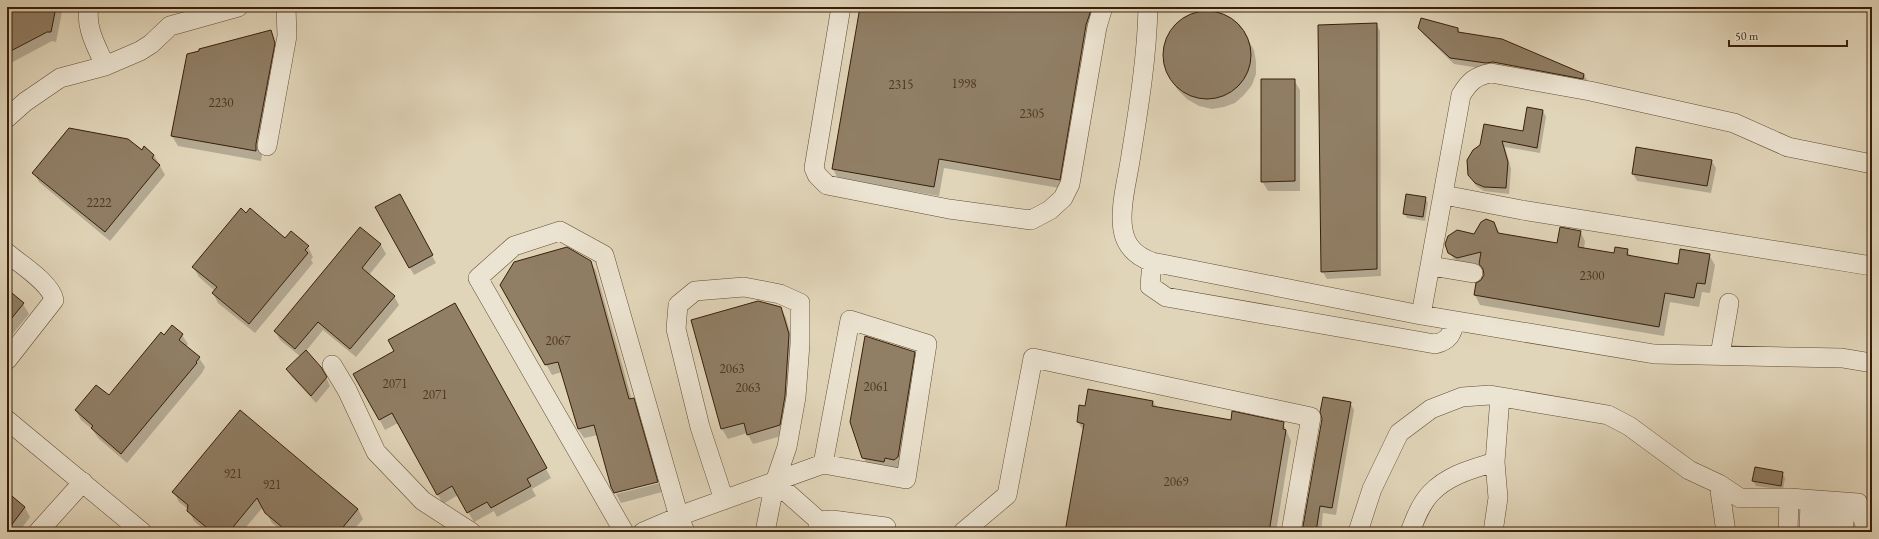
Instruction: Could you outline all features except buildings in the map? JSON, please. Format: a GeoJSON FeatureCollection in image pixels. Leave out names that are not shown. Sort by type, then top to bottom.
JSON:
{"type":"FeatureCollection","features":[{"type":"Feature","properties":{"kind":"street"},"geometry":{"type":"LineString","coordinates":[[89,7],[88,14],[90,32],[105,66]]}},
{"type":"Feature","properties":{"kind":"street"},"geometry":{"type":"LineString","coordinates":[[268,146],[287,36],[286,7]]}},
{"type":"Feature","properties":{"kind":"street"},"geometry":{"type":"LineString","coordinates":[[841,7],[814,168],[822,182],[827,185],[949,209],[1031,220],[1050,210],[1063,198],[1070,184],[1097,27],[1104,7]]}},
{"type":"Feature","properties":{"kind":"street"},"geometry":{"type":"LineString","coordinates":[[1148,7],[1140,99],[1121,218],[1123,231],[1130,247],[1141,258],[1152,262],[1421,315],[1654,354],[1842,358],[1872,363]]}},
{"type":"Feature","properties":{"kind":"street"},"geometry":{"type":"LineString","coordinates":[[8,116],[25,102],[60,78],[105,66],[140,51],[151,44],[170,26],[226,8]]}},
{"type":"Feature","properties":{"kind":"street"},"geometry":{"type":"LineString","coordinates":[[1421,315],[1462,95],[1469,83],[1479,76],[1490,73],[1590,91],[1734,123],[1788,147],[1872,164]]}},
{"type":"Feature","properties":{"kind":"street"},"geometry":{"type":"LineString","coordinates":[[1444,195],[1545,214],[1872,266]]}},
{"type":"Feature","properties":{"kind":"street"},"geometry":{"type":"LineString","coordinates":[[624,532],[478,278],[514,246],[560,231],[604,255],[682,524]]}},
{"type":"Feature","properties":{"kind":"street"},"geometry":{"type":"LineString","coordinates":[[7,253],[45,284],[52,293],[54,300],[7,360]]}},
{"type":"Feature","properties":{"kind":"street"},"geometry":{"type":"LineString","coordinates":[[1152,262],[1150,286],[1166,297],[1434,344],[1447,339],[1452,334],[1455,321]]}},
{"type":"Feature","properties":{"kind":"street"},"geometry":{"type":"LineString","coordinates":[[1431,266],[1473,273]]}},
{"type":"Feature","properties":{"kind":"street"},"geometry":{"type":"LineString","coordinates":[[724,500],[700,427],[676,329],[678,305],[696,291],[744,287],[780,294],[800,303],[800,344],[796,397],[787,447],[775,482],[765,532]]}},
{"type":"Feature","properties":{"kind":"street"},"geometry":{"type":"LineString","coordinates":[[1720,355],[1729,303]]}},
{"type":"Feature","properties":{"kind":"street"},"geometry":{"type":"LineString","coordinates":[[643,532],[682,524],[724,500],[823,464],[906,479],[927,344],[850,320],[823,464]]}},
{"type":"Feature","properties":{"kind":"street"},"geometry":{"type":"LineString","coordinates":[[963,532],[1007,495],[1033,358],[1311,417],[1292,532]]}},
{"type":"Feature","properties":{"kind":"street"},"geometry":{"type":"LineString","coordinates":[[332,365],[347,390],[376,452],[423,501],[471,532]]}},
{"type":"Feature","properties":{"kind":"street"},"geometry":{"type":"LineString","coordinates":[[1358,532],[1372,489],[1400,433],[1432,409],[1462,397],[1490,395],[1608,415],[1629,426],[1689,470],[1719,484],[1740,498],[1788,498],[1858,502],[1867,532]]}},
{"type":"Feature","properties":{"kind":"street"},"geometry":{"type":"LineString","coordinates":[[1493,532],[1498,498],[1495,462],[1500,397]]}},
{"type":"Feature","properties":{"kind":"street"},"geometry":{"type":"LineString","coordinates":[[7,420],[142,532]]}},
{"type":"Feature","properties":{"kind":"street"},"geometry":{"type":"LineString","coordinates":[[1410,532],[1419,511],[1430,493],[1458,473],[1495,462]]}},
{"type":"Feature","properties":{"kind":"street"},"geometry":{"type":"LineString","coordinates":[[38,532],[83,482]]}},
{"type":"Feature","properties":{"kind":"street"},"geometry":{"type":"LineString","coordinates":[[775,482],[818,526],[832,520],[886,527]]}},
{"type":"Feature","properties":{"kind":"street"},"geometry":{"type":"LineString","coordinates":[[1719,484],[1726,532]]}},
{"type":"Feature","properties":{"kind":"street"},"geometry":{"type":"LineString","coordinates":[[1788,498],[1788,532]]}},
{"type":"Feature","properties":{"kind":"street"},"geometry":{"type":"LineString","coordinates":[[1809,532],[1827,501]]}},
{"type":"Feature","properties":{"kind":"street"},"geometry":{"type":"LineString","coordinates":[[1827,501],[1828,532]]}},
{"type":"Feature","properties":{"kind":"street"},"geometry":{"type":"LineString","coordinates":[[1827,501],[1844,532]]}}]}
